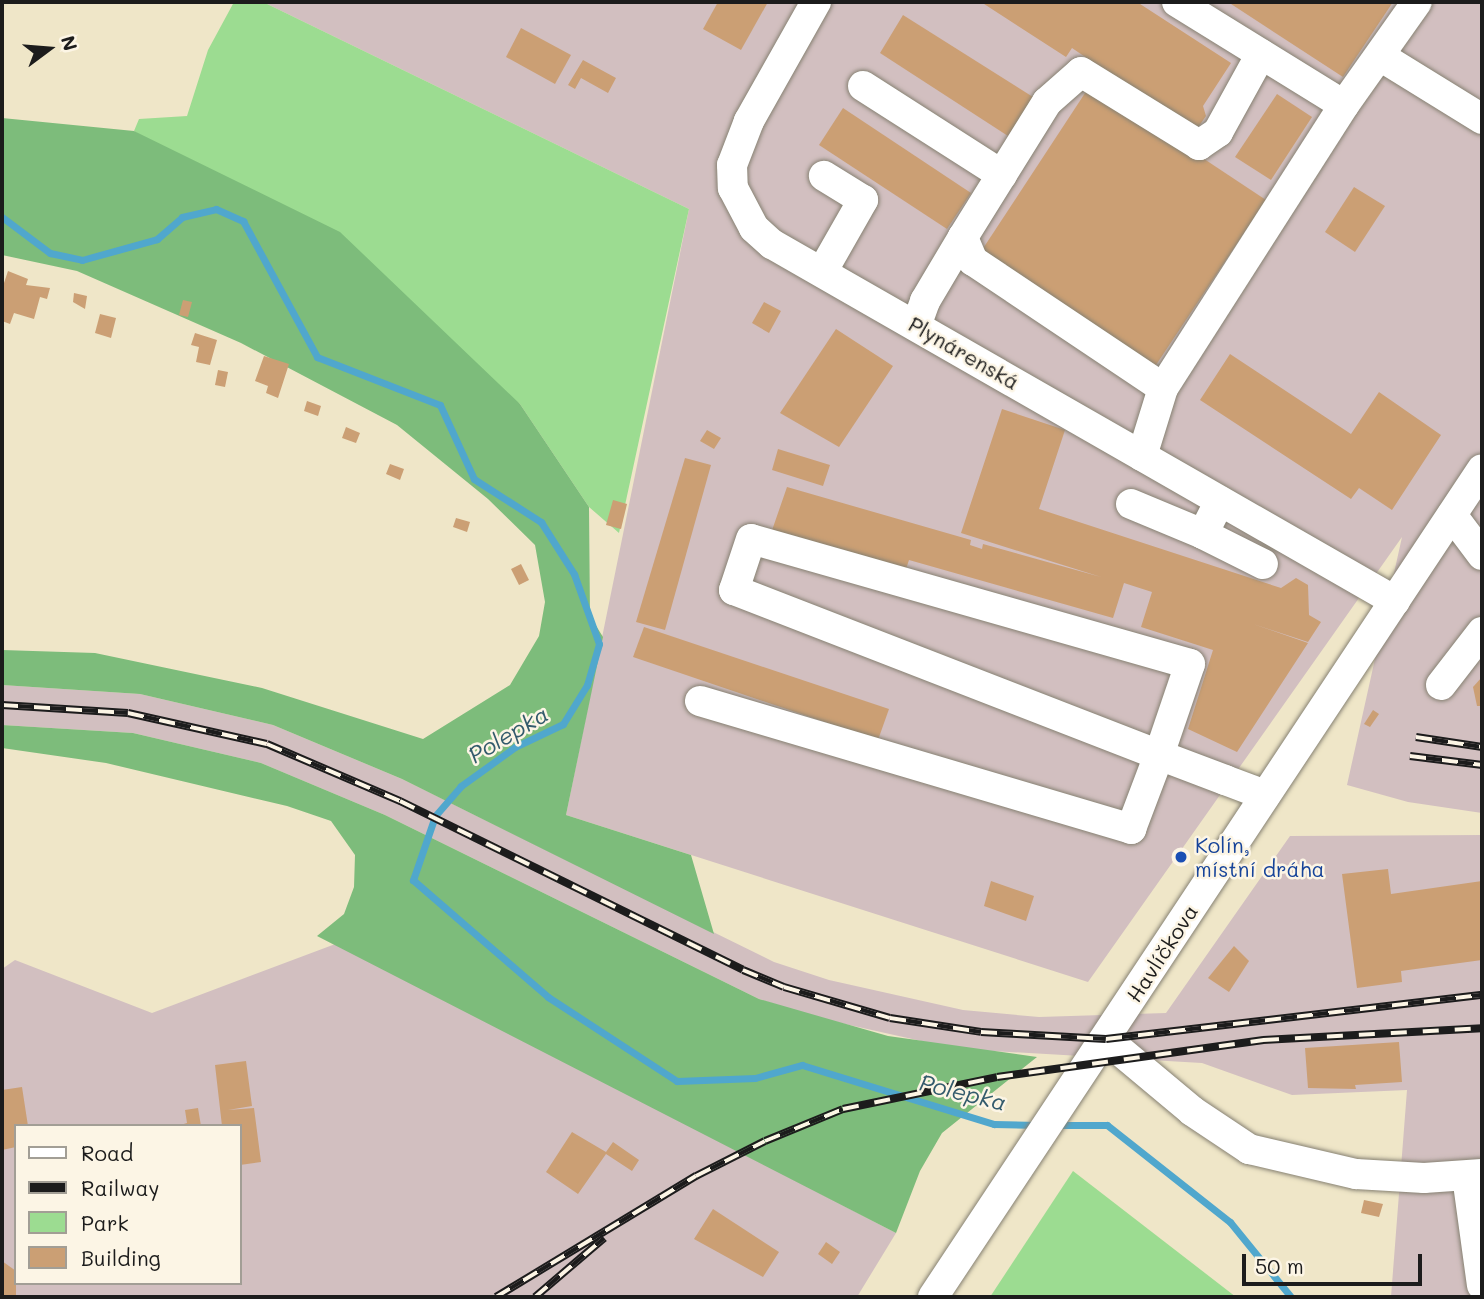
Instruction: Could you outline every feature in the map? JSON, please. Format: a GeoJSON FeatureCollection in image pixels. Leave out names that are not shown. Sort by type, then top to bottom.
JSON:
{"type":"FeatureCollection","features":[{"type":"Feature","properties":{"kind":"street","name":"Plynárenská"},"geometry":{"type":"LineString","coordinates":[[816,2],[749,121],[732,165],[733,188],[754,228],[822,272],[924,305],[1148,438],[1220,501],[1395,601]]}},
{"type":"Feature","properties":{"kind":"street"},"geometry":{"type":"LineString","coordinates":[[1177,2],[1343,105]]}},
{"type":"Feature","properties":{"kind":"street"},"geometry":{"type":"LineString","coordinates":[[1148,438],[1163,388],[1343,105],[1417,2]]}},
{"type":"Feature","properties":{"kind":"street"},"geometry":{"type":"LineString","coordinates":[[924,305],[1047,102],[1081,72],[1199,145],[1218,132],[1261,54]]}},
{"type":"Feature","properties":{"kind":"street"},"geometry":{"type":"LineString","coordinates":[[1380,57],[1482,120]]}},
{"type":"Feature","properties":{"kind":"street"},"geometry":{"type":"LineString","coordinates":[[863,86],[1002,175]]}},
{"type":"Feature","properties":{"kind":"street"},"geometry":{"type":"LineString","coordinates":[[822,272],[863,200],[824,176]]}},
{"type":"Feature","properties":{"kind":"street"},"geometry":{"type":"LineString","coordinates":[[963,237],[973,261],[1163,388]]}},
{"type":"Feature","properties":{"kind":"street","name":"Havlíčkova"},"geometry":{"type":"LineString","coordinates":[[933,1297],[1482,469]]}},
{"type":"Feature","properties":{"kind":"street"},"geometry":{"type":"LineString","coordinates":[[1203,534],[1220,501]]}},
{"type":"Feature","properties":{"kind":"street"},"geometry":{"type":"LineString","coordinates":[[1131,504],[1203,534],[1263,564]]}},
{"type":"Feature","properties":{"kind":"street"},"geometry":{"type":"LineString","coordinates":[[1452,515],[1482,517]]}},
{"type":"Feature","properties":{"kind":"street"},"geometry":{"type":"LineString","coordinates":[[1452,515],[1482,555]]}},
{"type":"Feature","properties":{"kind":"street"},"geometry":{"type":"LineString","coordinates":[[700,701],[1131,829],[1159,755],[1190,664],[751,539],[734,590],[1159,755],[1265,795]]}},
{"type":"Feature","properties":{"kind":"street"},"geometry":{"type":"LineString","coordinates":[[1441,685],[1482,632]]}},
{"type":"Feature","properties":{"kind":"street"},"geometry":{"type":"LineString","coordinates":[[1106,1039],[1192,1111],[1249,1149],[1356,1174],[1475,1175],[1482,1285]]}},
{"type":"Feature","properties":{"kind":"shaded area"},"geometry":{"type":"Polygon","coordinates":[[[263,2],[1482,2],[1482,813],[1408,802],[1347,785],[1402,537],[1088,982],[566,815],[689,209],[263,2]]]}},
{"type":"Feature","properties":{"kind":"shaded area"},"geometry":{"type":"Polygon","coordinates":[[[2,685],[140,694],[273,725],[402,779],[774,962],[829,980],[963,1010],[1039,1017],[1166,1013],[1290,836],[1482,835],[1482,1297],[1391,1297],[1407,1090],[1292,1095],[1202,1063],[957,1049],[818,1018],[759,999],[385,815],[261,763],[133,733],[2,725],[2,685]]]}},
{"type":"Feature","properties":{"kind":"shaded area"},"geometry":{"type":"Polygon","coordinates":[[[338,943],[896,1233],[857,1297],[2,1297],[2,969],[15,960],[152,1013],[338,943]]]}},
{"type":"Feature","properties":{"kind":"green space"},"geometry":{"type":"Polygon","coordinates":[[[234,2],[263,2],[689,209],[619,533],[589,507],[520,404],[134,131],[139,119],[187,116],[208,50],[234,2]]]}},
{"type":"Feature","properties":{"kind":"green space"},"geometry":{"type":"Polygon","coordinates":[[[2,118],[134,131],[340,232],[520,404],[589,507],[590,616],[603,637],[566,815],[691,855],[714,934],[402,779],[273,725],[140,694],[2,685],[2,650],[95,653],[262,688],[423,739],[510,685],[539,636],[545,602],[535,545],[488,499],[397,425],[241,343],[77,271],[2,255],[2,118]]]}},
{"type":"Feature","properties":{"kind":"green space"},"geometry":{"type":"Polygon","coordinates":[[[2,725],[133,733],[261,763],[385,815],[759,999],[888,1036],[1037,1057],[942,1133],[920,1171],[896,1233],[317,936],[344,914],[354,887],[355,855],[331,821],[287,806],[106,763],[2,748],[2,725]]]}},
{"type":"Feature","properties":{"kind":"green space"},"geometry":{"type":"Polygon","coordinates":[[[1073,1171],[1236,1297],[990,1297],[1073,1171]]]}},
{"type":"Feature","properties":{"kind":"building"},"geometry":{"type":"Polygon","coordinates":[[[718,2],[768,2],[741,50],[703,29],[718,2]]]}},
{"type":"Feature","properties":{"kind":"building"},"geometry":{"type":"Polygon","coordinates":[[[981,2],[1137,2],[1231,63],[1203,106],[1206,116],[1199,126],[1189,127],[1072,48],[1066,57],[981,2]]]}},
{"type":"Feature","properties":{"kind":"building"},"geometry":{"type":"Polygon","coordinates":[[[1228,2],[1393,2],[1343,77],[1228,2]]]}},
{"type":"Feature","properties":{"kind":"building"},"geometry":{"type":"Polygon","coordinates":[[[903,15],[1033,97],[1008,136],[880,53],[903,15]]]}},
{"type":"Feature","properties":{"kind":"building"},"geometry":{"type":"Polygon","coordinates":[[[521,28],[571,55],[555,84],[506,57],[521,28]]]}},
{"type":"Feature","properties":{"kind":"building"},"geometry":{"type":"Polygon","coordinates":[[[583,60],[616,78],[608,93],[581,78],[575,89],[568,85],[583,60]]]}},
{"type":"Feature","properties":{"kind":"building"},"geometry":{"type":"Polygon","coordinates":[[[1091,84],[1266,200],[1154,368],[980,253],[1091,84]]]}},
{"type":"Feature","properties":{"kind":"building"},"geometry":{"type":"Polygon","coordinates":[[[1277,94],[1312,117],[1271,180],[1235,157],[1277,94]]]}},
{"type":"Feature","properties":{"kind":"building"},"geometry":{"type":"Polygon","coordinates":[[[843,108],[971,193],[947,229],[819,145],[843,108]]]}},
{"type":"Feature","properties":{"kind":"building"},"geometry":{"type":"Polygon","coordinates":[[[1354,187],[1385,206],[1355,252],[1325,232],[1354,187]]]}},
{"type":"Feature","properties":{"kind":"building"},"geometry":{"type":"Polygon","coordinates":[[[8,271],[28,279],[26,285],[50,288],[47,299],[40,297],[34,319],[14,313],[10,324],[2,321],[2,289],[8,271]]]}},
{"type":"Feature","properties":{"kind":"building"},"geometry":{"type":"Polygon","coordinates":[[[74,293],[87,296],[85,309],[73,302],[74,293]]]}},
{"type":"Feature","properties":{"kind":"building"},"geometry":{"type":"Polygon","coordinates":[[[183,300],[192,302],[188,317],[179,315],[183,300]]]}},
{"type":"Feature","properties":{"kind":"building"},"geometry":{"type":"Polygon","coordinates":[[[764,302],[781,311],[769,333],[752,323],[764,302]]]}},
{"type":"Feature","properties":{"kind":"building"},"geometry":{"type":"Polygon","coordinates":[[[100,314],[116,318],[111,338],[95,333],[100,314]]]}},
{"type":"Feature","properties":{"kind":"building"},"geometry":{"type":"Polygon","coordinates":[[[836,329],[893,366],[839,447],[780,413],[836,329]]]}},
{"type":"Feature","properties":{"kind":"building"},"geometry":{"type":"Polygon","coordinates":[[[195,333],[217,340],[210,365],[196,362],[199,347],[191,345],[195,333]]]}},
{"type":"Feature","properties":{"kind":"building"},"geometry":{"type":"Polygon","coordinates":[[[1230,354],[1351,434],[1379,392],[1441,435],[1392,510],[1359,488],[1351,499],[1200,400],[1230,354]]]}},
{"type":"Feature","properties":{"kind":"building"},"geometry":{"type":"Polygon","coordinates":[[[264,356],[289,364],[278,398],[266,393],[268,386],[255,381],[264,356]]]}},
{"type":"Feature","properties":{"kind":"building"},"geometry":{"type":"Polygon","coordinates":[[[218,370],[228,372],[225,387],[215,385],[218,370]]]}},
{"type":"Feature","properties":{"kind":"building"},"geometry":{"type":"Polygon","coordinates":[[[307,401],[321,406],[318,416],[304,411],[307,401]]]}},
{"type":"Feature","properties":{"kind":"building"},"geometry":{"type":"Polygon","coordinates":[[[1002,409],[1065,430],[1039,509],[1281,588],[1296,578],[1308,585],[1309,615],[1321,622],[1308,642],[1253,624],[1308,643],[1237,752],[1188,729],[1213,650],[1141,627],[1152,592],[1124,583],[1113,618],[909,560],[903,578],[769,539],[787,487],[971,540],[970,545],[982,549],[983,544],[1101,577],[961,533],[1002,409]]]}},
{"type":"Feature","properties":{"kind":"building"},"geometry":{"type":"Polygon","coordinates":[[[346,427],[360,433],[356,443],[342,438],[346,427]]]}},
{"type":"Feature","properties":{"kind":"building"},"geometry":{"type":"Polygon","coordinates":[[[707,430],[721,438],[714,449],[700,441],[707,430]]]}},
{"type":"Feature","properties":{"kind":"building"},"geometry":{"type":"Polygon","coordinates":[[[778,449],[830,465],[823,486],[772,470],[778,449]]]}},
{"type":"Feature","properties":{"kind":"building"},"geometry":{"type":"Polygon","coordinates":[[[685,458],[711,465],[665,630],[636,622],[685,458]]]}},
{"type":"Feature","properties":{"kind":"building"},"geometry":{"type":"Polygon","coordinates":[[[390,464],[404,469],[400,480],[386,474],[390,464]]]}},
{"type":"Feature","properties":{"kind":"building"},"geometry":{"type":"Polygon","coordinates":[[[613,500],[627,504],[621,529],[606,525],[613,500]]]}},
{"type":"Feature","properties":{"kind":"building"},"geometry":{"type":"Polygon","coordinates":[[[456,518],[470,522],[467,532],[453,527],[456,518]]]}},
{"type":"Feature","properties":{"kind":"building"},"geometry":{"type":"Polygon","coordinates":[[[521,564],[529,580],[519,585],[511,569],[521,564]]]}},
{"type":"Feature","properties":{"kind":"building"},"geometry":{"type":"Polygon","coordinates":[[[644,627],[889,709],[878,740],[633,657],[644,627]]]}},
{"type":"Feature","properties":{"kind":"building"},"geometry":{"type":"Polygon","coordinates":[[[1482,677],[1482,706],[1477,706],[1473,687],[1482,677]]]}},
{"type":"Feature","properties":{"kind":"building"},"geometry":{"type":"Polygon","coordinates":[[[1373,710],[1379,714],[1370,727],[1364,724],[1373,710]]]}},
{"type":"Feature","properties":{"kind":"building"},"geometry":{"type":"Polygon","coordinates":[[[1388,869],[1391,894],[1482,881],[1482,960],[1401,971],[1402,982],[1357,988],[1342,874],[1388,869]]]}},
{"type":"Feature","properties":{"kind":"building"},"geometry":{"type":"Polygon","coordinates":[[[991,881],[1034,896],[1026,921],[984,906],[991,881]]]}},
{"type":"Feature","properties":{"kind":"building"},"geometry":{"type":"Polygon","coordinates":[[[1234,946],[1249,961],[1229,992],[1208,978],[1234,946]]]}},
{"type":"Feature","properties":{"kind":"building"},"geometry":{"type":"Polygon","coordinates":[[[1399,1042],[1402,1082],[1355,1085],[1356,1089],[1308,1088],[1305,1048],[1399,1042]]]}},
{"type":"Feature","properties":{"kind":"building"},"geometry":{"type":"Polygon","coordinates":[[[246,1061],[252,1106],[228,1110],[254,1108],[261,1162],[242,1165],[242,1124],[222,1124],[215,1065],[246,1061]]]}},
{"type":"Feature","properties":{"kind":"building"},"geometry":{"type":"Polygon","coordinates":[[[22,1087],[28,1124],[14,1124],[14,1147],[2,1150],[2,1090],[22,1087]]]}},
{"type":"Feature","properties":{"kind":"building"},"geometry":{"type":"Polygon","coordinates":[[[198,1108],[201,1124],[184,1124],[187,1123],[185,1110],[198,1108]]]}},
{"type":"Feature","properties":{"kind":"building"},"geometry":{"type":"Polygon","coordinates":[[[572,1132],[606,1152],[613,1142],[639,1160],[632,1171],[606,1154],[578,1194],[546,1172],[572,1132]]]}},
{"type":"Feature","properties":{"kind":"building"},"geometry":{"type":"Polygon","coordinates":[[[1364,1200],[1383,1204],[1379,1217],[1361,1213],[1364,1200]]]}},
{"type":"Feature","properties":{"kind":"building"},"geometry":{"type":"Polygon","coordinates":[[[713,1209],[779,1252],[763,1277],[694,1239],[713,1209]]]}},
{"type":"Feature","properties":{"kind":"building"},"geometry":{"type":"Polygon","coordinates":[[[826,1242],[840,1252],[832,1264],[818,1254],[826,1242]]]}},
{"type":"Feature","properties":{"kind":"building"},"geometry":{"type":"Polygon","coordinates":[[[2,1261],[14,1270],[16,1297],[2,1297],[2,1261]]]}},
{"type":"Feature","properties":{"kind":"waterway","name":"Polepka"},"geometry":{"type":"LineString","coordinates":[[2,217],[50,253],[82,260],[157,239],[182,217],[216,209],[243,221],[317,357],[440,405],[474,479],[541,522],[574,574],[599,644],[587,685],[563,724],[515,747],[461,786],[435,816],[413,880],[548,997],[677,1081],[755,1078],[802,1065],[994,1124],[1037,1125]]}},
{"type":"Feature","properties":{"kind":"waterway","name":"Polepka"},"geometry":{"type":"LineString","coordinates":[[1056,1125],[1107,1125],[1230,1222],[1291,1297]]}},
{"type":"Feature","properties":{"kind":"railway"},"geometry":{"type":"LineString","coordinates":[[2,705],[128,713],[267,744],[400,801],[743,970],[784,987],[890,1018],[981,1032],[1106,1039],[1482,995]]}},
{"type":"Feature","properties":{"kind":"railway"},"geometry":{"type":"LineString","coordinates":[[1416,737],[1482,747]]}},
{"type":"Feature","properties":{"kind":"railway"},"geometry":{"type":"LineString","coordinates":[[1410,756],[1482,765]]}},
{"type":"Feature","properties":{"kind":"railway"},"geometry":{"type":"LineString","coordinates":[[496,1297],[696,1176],[765,1141],[843,1109],[997,1077],[1263,1040],[1482,1028]]}},
{"type":"Feature","properties":{"kind":"railway"},"geometry":{"type":"LineString","coordinates":[[535,1297],[604,1238]]}},
{"type":"Feature","properties":{"kind":"place","name":"Kolín, místní dráha"},"geometry":{"type":"Point","coordinates":[1181,857]}}]}
